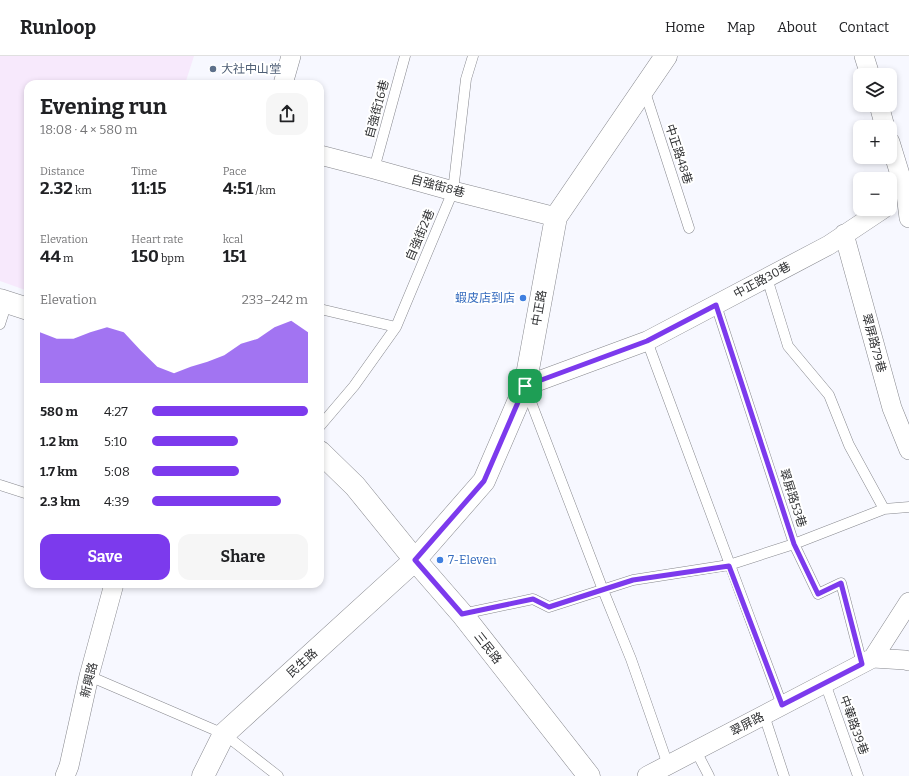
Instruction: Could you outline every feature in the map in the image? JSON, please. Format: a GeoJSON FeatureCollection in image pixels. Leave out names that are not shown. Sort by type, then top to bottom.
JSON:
{"type":"FeatureCollection","features":[{"type":"Feature","properties":{"kind":"main road","name":"中正路"},"geometry":{"type":"LineString","coordinates":[[415,560],[484,481],[525,386],[556,217],[666,56]]}},
{"type":"Feature","properties":{"kind":"main road"},"geometry":{"type":"LineString","coordinates":[[4,301],[24,308]]}},
{"type":"Feature","properties":{"kind":"main road","name":"三民路"},"geometry":{"type":"LineString","coordinates":[[324,456],[355,486],[415,560],[462,614],[589,776]]}},
{"type":"Feature","properties":{"kind":"main road","name":"民生路"},"geometry":{"type":"LineString","coordinates":[[203,776],[224,734],[415,560]]}},
{"type":"Feature","properties":{"kind":"street"},"geometry":{"type":"LineString","coordinates":[[284,80],[291,56]]}},
{"type":"Feature","properties":{"kind":"street"},"geometry":{"type":"LineString","coordinates":[[864,56],[868,68]]}},
{"type":"Feature","properties":{"kind":"street","name":"自強街8巷"},"geometry":{"type":"LineString","coordinates":[[324,156],[556,217]]}},
{"type":"Feature","properties":{"kind":"street"},"geometry":{"type":"LineString","coordinates":[[897,163],[907,193],[909,218]]}},
{"type":"Feature","properties":{"kind":"street"},"geometry":{"type":"LineString","coordinates":[[897,199],[907,193]]}},
{"type":"Feature","properties":{"kind":"street","name":"中正路30巷"},"geometry":{"type":"LineString","coordinates":[[525,386],[647,341],[829,245],[871,216]]}},
{"type":"Feature","properties":{"kind":"street","name":"翠屏路79巷"},"geometry":{"type":"LineString","coordinates":[[844,234],[892,408],[909,450]]}},
{"type":"Feature","properties":{"kind":"street","name":"新興路"},"geometry":{"type":"LineString","coordinates":[[65,776],[69,766],[89,676],[113,588]]}},
{"type":"Feature","properties":{"kind":"street"},"geometry":{"type":"LineString","coordinates":[[867,661],[909,602]]}},
{"type":"Feature","properties":{"kind":"street"},"geometry":{"type":"LineString","coordinates":[[867,661],[909,661]]}},
{"type":"Feature","properties":{"kind":"street","name":"翠屏路"},"geometry":{"type":"LineString","coordinates":[[647,776],[867,661]]}},
{"type":"Feature","properties":{"kind":"lane","name":"自強街16巷"},"geometry":{"type":"LineString","coordinates":[[374,169],[405,56]]}},
{"type":"Feature","properties":{"kind":"lane","name":"自強街2巷"},"geometry":{"type":"LineString","coordinates":[[324,421],[354,386],[396,327],[453,191],[466,79],[473,56]]}},
{"type":"Feature","properties":{"kind":"lane","name":"中正路48巷"},"geometry":{"type":"LineString","coordinates":[[644,88],[690,228]]}},
{"type":"Feature","properties":{"kind":"lane"},"geometry":{"type":"LineString","coordinates":[[767,278],[788,346],[829,395],[849,444],[884,509]]}},
{"type":"Feature","properties":{"kind":"lane"},"geometry":{"type":"LineString","coordinates":[[0,324],[4,301]]}},
{"type":"Feature","properties":{"kind":"lane","name":"翠屏路53巷"},"geometry":{"type":"LineString","coordinates":[[716,305],[794,544],[818,594],[841,583],[867,661]]}},
{"type":"Feature","properties":{"kind":"lane"},"geometry":{"type":"LineString","coordinates":[[324,310],[396,327]]}},
{"type":"Feature","properties":{"kind":"lane"},"geometry":{"type":"LineString","coordinates":[[647,341],[729,566],[782,705]]}},
{"type":"Feature","properties":{"kind":"lane"},"geometry":{"type":"LineString","coordinates":[[525,386],[630,659],[668,765]]}},
{"type":"Feature","properties":{"kind":"lane"},"geometry":{"type":"LineString","coordinates":[[0,485],[24,493]]}},
{"type":"Feature","properties":{"kind":"lane"},"geometry":{"type":"LineString","coordinates":[[462,614],[533,599],[549,607],[633,580],[729,566],[794,544],[884,509],[909,506]]}},
{"type":"Feature","properties":{"kind":"lane"},"geometry":{"type":"LineString","coordinates":[[89,676],[224,734],[278,776]]}},
{"type":"Feature","properties":{"kind":"lane","name":"中華路39巷"},"geometry":{"type":"LineString","coordinates":[[825,683],[858,776]]}},
{"type":"Feature","properties":{"kind":"lane"},"geometry":{"type":"LineString","coordinates":[[764,715],[784,776]]}},
{"type":"Feature","properties":{"kind":"lane"},"geometry":{"type":"LineString","coordinates":[[696,750],[709,776]]}},
{"type":"Feature","properties":{"kind":"shaded area"},"geometry":{"type":"Polygon","coordinates":[[[0,56],[194,56],[186,80],[24,80],[24,290],[0,281],[0,56]]]}},
{"type":"Feature","properties":{"kind":"place","name":"大社中山堂"},"geometry":{"type":"Point","coordinates":[213,69]}},
{"type":"Feature","properties":{"kind":"place","name":"蝦皮店到店"},"geometry":{"type":"Point","coordinates":[523,298]}},
{"type":"Feature","properties":{"kind":"place","name":"7-Eleven"},"geometry":{"type":"Point","coordinates":[440,560]}},
{"type":"Feature","properties":{"kind":"route"},"geometry":{"type":"LineString","coordinates":[[716,305],[794,544],[818,594],[841,583],[862,664],[782,705],[729,566],[633,580],[549,607],[533,599],[462,614],[415,560],[484,481],[525,386],[647,341],[716,305]]}}]}
